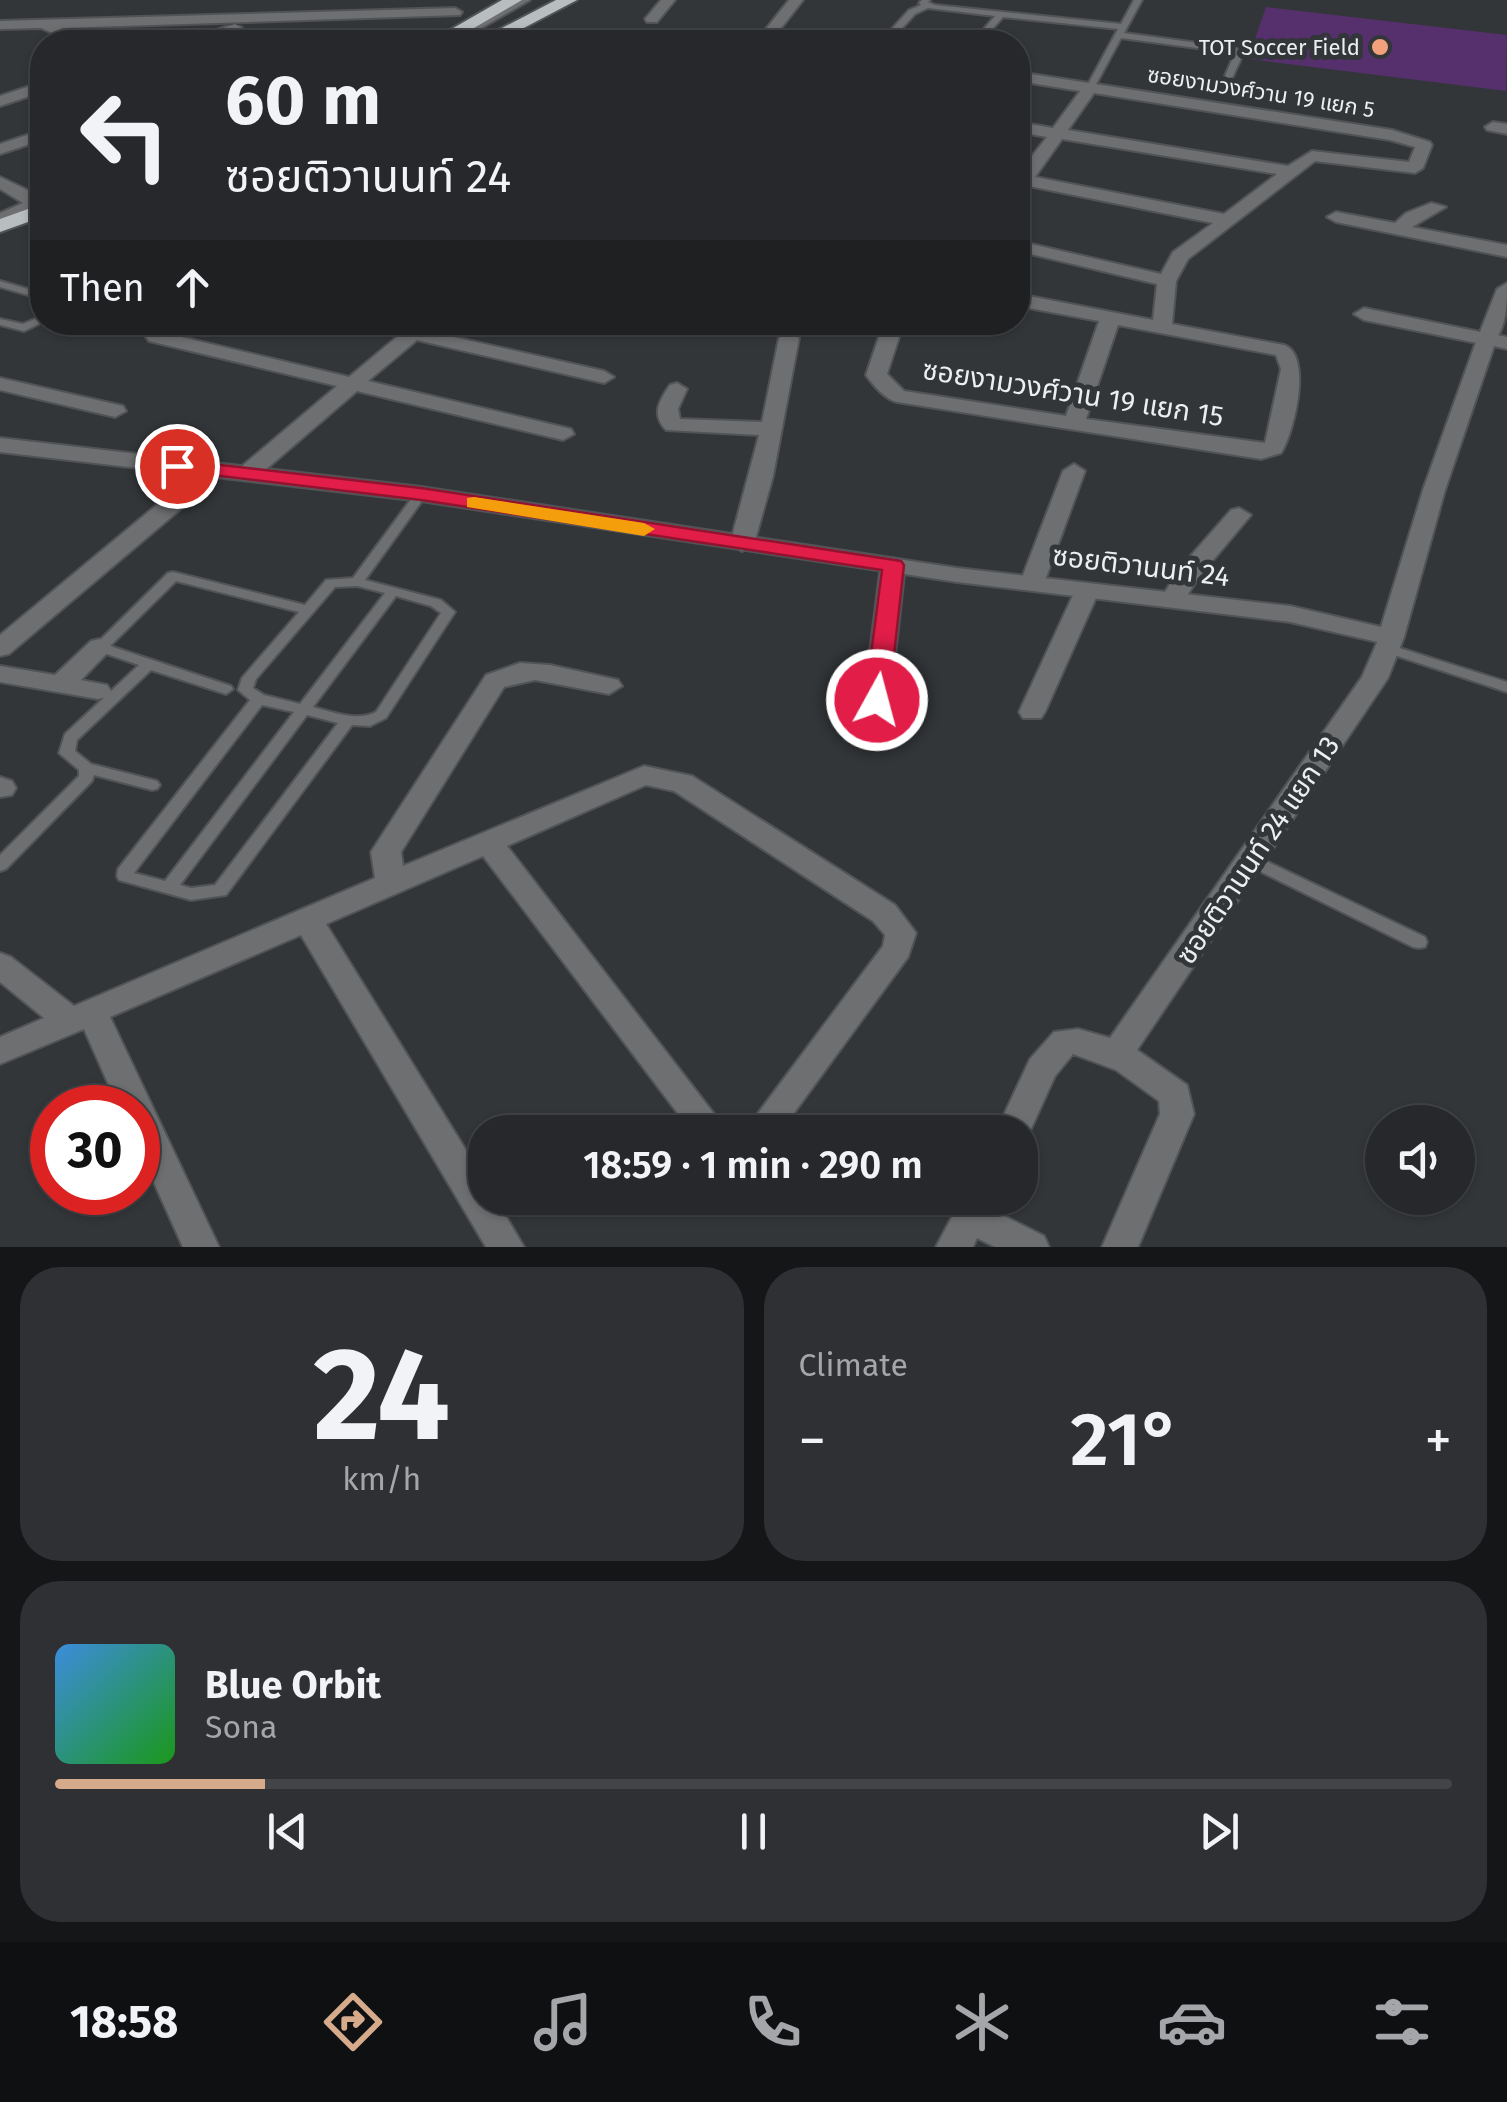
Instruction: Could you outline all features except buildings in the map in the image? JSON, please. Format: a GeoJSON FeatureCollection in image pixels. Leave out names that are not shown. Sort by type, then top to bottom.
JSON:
{"type":"FeatureCollection","features":[{"type":"Feature","properties":{"kind":"highway"},"geometry":{"type":"LineString","coordinates":[[460,30],[514,0]]}},
{"type":"Feature","properties":{"kind":"highway"},"geometry":{"type":"LineString","coordinates":[[499,30],[545,0]]}},
{"type":"Feature","properties":{"kind":"highway"},"geometry":{"type":"LineString","coordinates":[[506,30],[569,0]]}},
{"type":"Feature","properties":{"kind":"highway"},"geometry":{"type":"LineString","coordinates":[[0,226],[30,214]]}},
{"type":"Feature","properties":{"kind":"highway"},"geometry":{"type":"LineString","coordinates":[[0,238],[30,217]]}},
{"type":"Feature","properties":{"kind":"street"},"geometry":{"type":"LineString","coordinates":[[469,30],[523,0]]}},
{"type":"Feature","properties":{"kind":"street"},"geometry":{"type":"LineString","coordinates":[[652,20],[668,0]]}},
{"type":"Feature","properties":{"kind":"street"},"geometry":{"type":"LineString","coordinates":[[772,30],[796,0]]}},
{"type":"Feature","properties":{"kind":"street"},"geometry":{"type":"LineString","coordinates":[[0,25],[456,12]]}},
{"type":"Feature","properties":{"kind":"street"},"geometry":{"type":"LineString","coordinates":[[226,30],[266,18]]}},
{"type":"Feature","properties":{"kind":"street"},"geometry":{"type":"LineString","coordinates":[[38,24],[54,30]]}},
{"type":"Feature","properties":{"kind":"street"},"geometry":{"type":"LineString","coordinates":[[0,76],[30,87]]}},
{"type":"Feature","properties":{"kind":"street","name":"ซอยงามวงศ์วาน 19 แยก 5"},"geometry":{"type":"LineString","coordinates":[[1030,80],[1392,136],[1424,145],[1415,168],[1316,154],[1295,172]]}},
{"type":"Feature","properties":{"kind":"street"},"geometry":{"type":"LineString","coordinates":[[1030,170],[1090,88]]}},
{"type":"Feature","properties":{"kind":"street"},"geometry":{"type":"LineString","coordinates":[[0,101],[30,91]]}},
{"type":"Feature","properties":{"kind":"street"},"geometry":{"type":"LineString","coordinates":[[1030,129],[1295,172]]}},
{"type":"Feature","properties":{"kind":"street"},"geometry":{"type":"LineString","coordinates":[[0,149],[30,138]]}},
{"type":"Feature","properties":{"kind":"street"},"geometry":{"type":"LineString","coordinates":[[1030,302],[1162,326],[1167,280],[1180,256],[1295,172]]}},
{"type":"Feature","properties":{"kind":"street"},"geometry":{"type":"LineString","coordinates":[[0,182],[30,202]]}},
{"type":"Feature","properties":{"kind":"street"},"geometry":{"type":"LineString","coordinates":[[1030,185],[1226,220]]}},
{"type":"Feature","properties":{"kind":"street"},"geometry":{"type":"LineString","coordinates":[[1400,230],[1412,218],[1437,207]]}},
{"type":"Feature","properties":{"kind":"street"},"geometry":{"type":"LineString","coordinates":[[0,219],[30,212]]}},
{"type":"Feature","properties":{"kind":"street"},"geometry":{"type":"LineString","coordinates":[[1336,218],[1507,251]]}},
{"type":"Feature","properties":{"kind":"street"},"geometry":{"type":"LineString","coordinates":[[1030,249],[1167,280]]}},
{"type":"Feature","properties":{"kind":"street"},"geometry":{"type":"LineString","coordinates":[[1389,643],[1434,490],[1497,341],[1507,289]]}},
{"type":"Feature","properties":{"kind":"street"},"geometry":{"type":"LineString","coordinates":[[1364,314],[1497,341]]}},
{"type":"Feature","properties":{"kind":"street"},"geometry":{"type":"LineString","coordinates":[[1073,425],[1110,319]]}},
{"type":"Feature","properties":{"kind":"street","name":"ซอยงามวงศ์วาน 19 แยก 15"},"geometry":{"type":"LineString","coordinates":[[890,335],[876,375],[897,396],[1261,452],[1273,448],[1278,440],[1291,369],[1284,351],[1162,326]]}},
{"type":"Feature","properties":{"kind":"street"},"geometry":{"type":"LineString","coordinates":[[249,472],[410,335]]}},
{"type":"Feature","properties":{"kind":"street"},"geometry":{"type":"LineString","coordinates":[[445,335],[604,377]]}},
{"type":"Feature","properties":{"kind":"street"},"geometry":{"type":"LineString","coordinates":[[156,336],[350,386],[563,434]]}},
{"type":"Feature","properties":{"kind":"street"},"geometry":{"type":"LineString","coordinates":[[742,544],[789,338]]}},
{"type":"Feature","properties":{"kind":"street"},"geometry":{"type":"LineString","coordinates":[[0,384],[115,411]]}},
{"type":"Feature","properties":{"kind":"street"},"geometry":{"type":"LineString","coordinates":[[678,389],[667,409],[668,419],[674,424],[771,429]]}},
{"type":"Feature","properties":{"kind":"street","name":"ซอยติวานนท์ 24"},"geometry":{"type":"LineString","coordinates":[[0,445],[421,494],[894,565],[1290,614],[1389,643]]}},
{"type":"Feature","properties":{"kind":"street"},"geometry":{"type":"LineString","coordinates":[[0,648],[213,470]]}},
{"type":"Feature","properties":{"kind":"street"},"geometry":{"type":"LineString","coordinates":[[1032,583],[1074,471]]}},
{"type":"Feature","properties":{"kind":"street"},"geometry":{"type":"LineString","coordinates":[[1172,600],[1188,573],[1238,515]]}},
{"type":"Feature","properties":{"kind":"street"},"geometry":{"type":"LineString","coordinates":[[877,700],[894,565]]}},
{"type":"Feature","properties":{"kind":"street"},"geometry":{"type":"LineString","coordinates":[[1032,712],[1087,591]]}},
{"type":"Feature","properties":{"kind":"street","name":"ซอยติวานนท์ 24 แยก 13"},"geometry":{"type":"LineString","coordinates":[[1115,1057],[1375,678],[1389,643]]}},
{"type":"Feature","properties":{"kind":"street"},"geometry":{"type":"LineString","coordinates":[[61,684],[100,647]]}},
{"type":"Feature","properties":{"kind":"street"},"geometry":{"type":"LineString","coordinates":[[390,882],[386,852],[494,681],[507,672],[531,672],[609,686]]}},
{"type":"Feature","properties":{"kind":"street"},"geometry":{"type":"LineString","coordinates":[[0,674],[98,691]]}},
{"type":"Feature","properties":{"kind":"street"},"geometry":{"type":"LineString","coordinates":[[0,1051],[644,775],[664,776],[682,783],[884,913],[901,934],[897,949],[773,1115]]}},
{"type":"Feature","properties":{"kind":"street"},"geometry":{"type":"LineString","coordinates":[[488,842],[698,1115]]}},
{"type":"Feature","properties":{"kind":"street"},"geometry":{"type":"LineString","coordinates":[[308,919],[506,1247]]}},
{"type":"Feature","properties":{"kind":"street"},"geometry":{"type":"LineString","coordinates":[[0,965],[80,1016],[122,1085]]}},
{"type":"Feature","properties":{"kind":"street"},"geometry":{"type":"LineString","coordinates":[[1022,1115],[1058,1045],[1078,1040],[1166,1086],[1177,1103],[1177,1114],[1120,1247]]}},
{"type":"Feature","properties":{"kind":"street"},"geometry":{"type":"LineString","coordinates":[[160,1159],[201,1247]]}},
{"type":"Feature","properties":{"kind":"street"},"geometry":{"type":"LineString","coordinates":[[968,1220],[1030,1247]]}},
{"type":"Feature","properties":{"kind":"lane"},"geometry":{"type":"LineString","coordinates":[[1090,88],[1138,0]]}},
{"type":"Feature","properties":{"kind":"lane"},"geometry":{"type":"LineString","coordinates":[[896,30],[912,12],[927,3],[1235,50],[1240,52],[1225,85]]}},
{"type":"Feature","properties":{"kind":"lane"},"geometry":{"type":"LineString","coordinates":[[988,30],[1002,14]]}},
{"type":"Feature","properties":{"kind":"lane"},"geometry":{"type":"LineString","coordinates":[[0,284],[30,293]]}},
{"type":"Feature","properties":{"kind":"lane"},"geometry":{"type":"LineString","coordinates":[[0,322],[24,328],[30,325]]}},
{"type":"Feature","properties":{"kind":"lane"},"geometry":{"type":"LineString","coordinates":[[358,582],[421,494]]}},
{"type":"Feature","properties":{"kind":"lane"},"geometry":{"type":"LineString","coordinates":[[226,689],[100,647],[173,576],[305,609]]}},
{"type":"Feature","properties":{"kind":"lane"},"geometry":{"type":"LineString","coordinates":[[358,582],[446,608],[447,616],[381,715],[370,721],[348,720],[259,698],[244,684],[305,609],[332,583],[358,582]]}},
{"type":"Feature","properties":{"kind":"lane"},"geometry":{"type":"LineString","coordinates":[[169,888],[393,592]]}},
{"type":"Feature","properties":{"kind":"lane"},"geometry":{"type":"LineString","coordinates":[[1389,643],[1507,687]]}},
{"type":"Feature","properties":{"kind":"lane"},"geometry":{"type":"LineString","coordinates":[[149,664],[70,738],[67,754],[86,768],[152,785]]}},
{"type":"Feature","properties":{"kind":"lane"},"geometry":{"type":"LineString","coordinates":[[259,698],[124,872],[128,877],[201,896],[220,891],[348,720]]}},
{"type":"Feature","properties":{"kind":"lane"},"geometry":{"type":"LineString","coordinates":[[0,865],[74,793],[87,777],[86,768]]}},
{"type":"Feature","properties":{"kind":"lane"},"geometry":{"type":"LineString","coordinates":[[1251,860],[1419,942]]}},
{"type":"Feature","properties":{"kind":"shaded area","name":"TOT Soccer Field"},"geometry":{"type":"Polygon","coordinates":[[[1266,7],[1507,35],[1506,91],[1248,59],[1266,7]]]}},
{"type":"Feature","properties":{"kind":"slow traffic"},"geometry":{"type":"LineString","coordinates":[[474,503],[644,529]]}},
{"type":"Feature","properties":{"kind":"place","name":"TOT Soccer Field"},"geometry":{"type":"Point","coordinates":[1380,47]}},
{"type":"Feature","properties":{"kind":"route"},"geometry":{"type":"LineString","coordinates":[[177,466],[421,494],[894,565],[877,700]]}}]}
